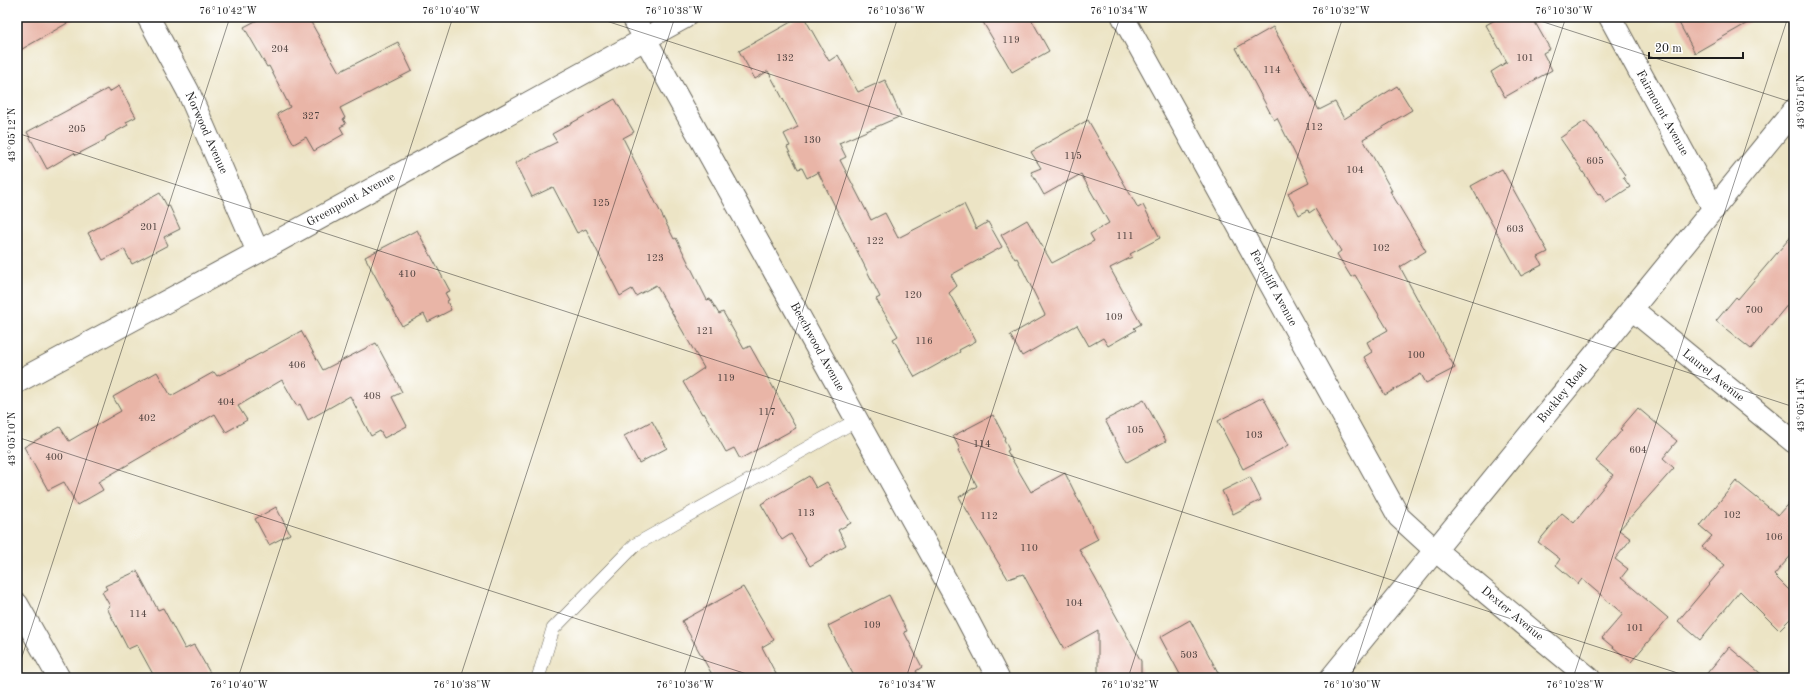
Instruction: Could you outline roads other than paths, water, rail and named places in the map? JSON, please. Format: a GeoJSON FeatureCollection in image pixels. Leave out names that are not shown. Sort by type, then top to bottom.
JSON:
{"type":"FeatureCollection","features":[{"type":"Feature","properties":{"kind":"street","name":"Norwood Avenue"},"geometry":{"type":"LineString","coordinates":[[148,17],[188,92],[258,252]]}},
{"type":"Feature","properties":{"kind":"street","name":"Beechwood Avenue"},"geometry":{"type":"LineString","coordinates":[[634,17],[858,420],[998,678]]}},
{"type":"Feature","properties":{"kind":"street","name":"Greenpoint Avenue"},"geometry":{"type":"LineString","coordinates":[[17,382],[258,252],[685,17]]}},
{"type":"Feature","properties":{"kind":"street","name":"Ferncliff Avenue"},"geometry":{"type":"LineString","coordinates":[[1123,17],[1399,516],[1435,550]]}},
{"type":"Feature","properties":{"kind":"street","name":"Fairmount Avenue"},"geometry":{"type":"LineString","coordinates":[[1610,17],[1714,209]]}},
{"type":"Feature","properties":{"kind":"street","name":"Buckley Road"},"geometry":{"type":"LineString","coordinates":[[1331,678],[1633,310],[1794,110]]}},
{"type":"Feature","properties":{"kind":"street","name":"Laurel Avenue"},"geometry":{"type":"LineString","coordinates":[[1633,310],[1794,442]]}},
{"type":"Feature","properties":{"kind":"street","name":"Dexter Avenue"},"geometry":{"type":"LineString","coordinates":[[1435,550],[1589,678]]}},
{"type":"Feature","properties":{"kind":"street"},"geometry":{"type":"LineString","coordinates":[[17,604],[59,678]]}},
{"type":"Feature","properties":{"kind":"lane"},"geometry":{"type":"LineString","coordinates":[[538,678],[553,629],[636,545],[858,420]]}}]}
